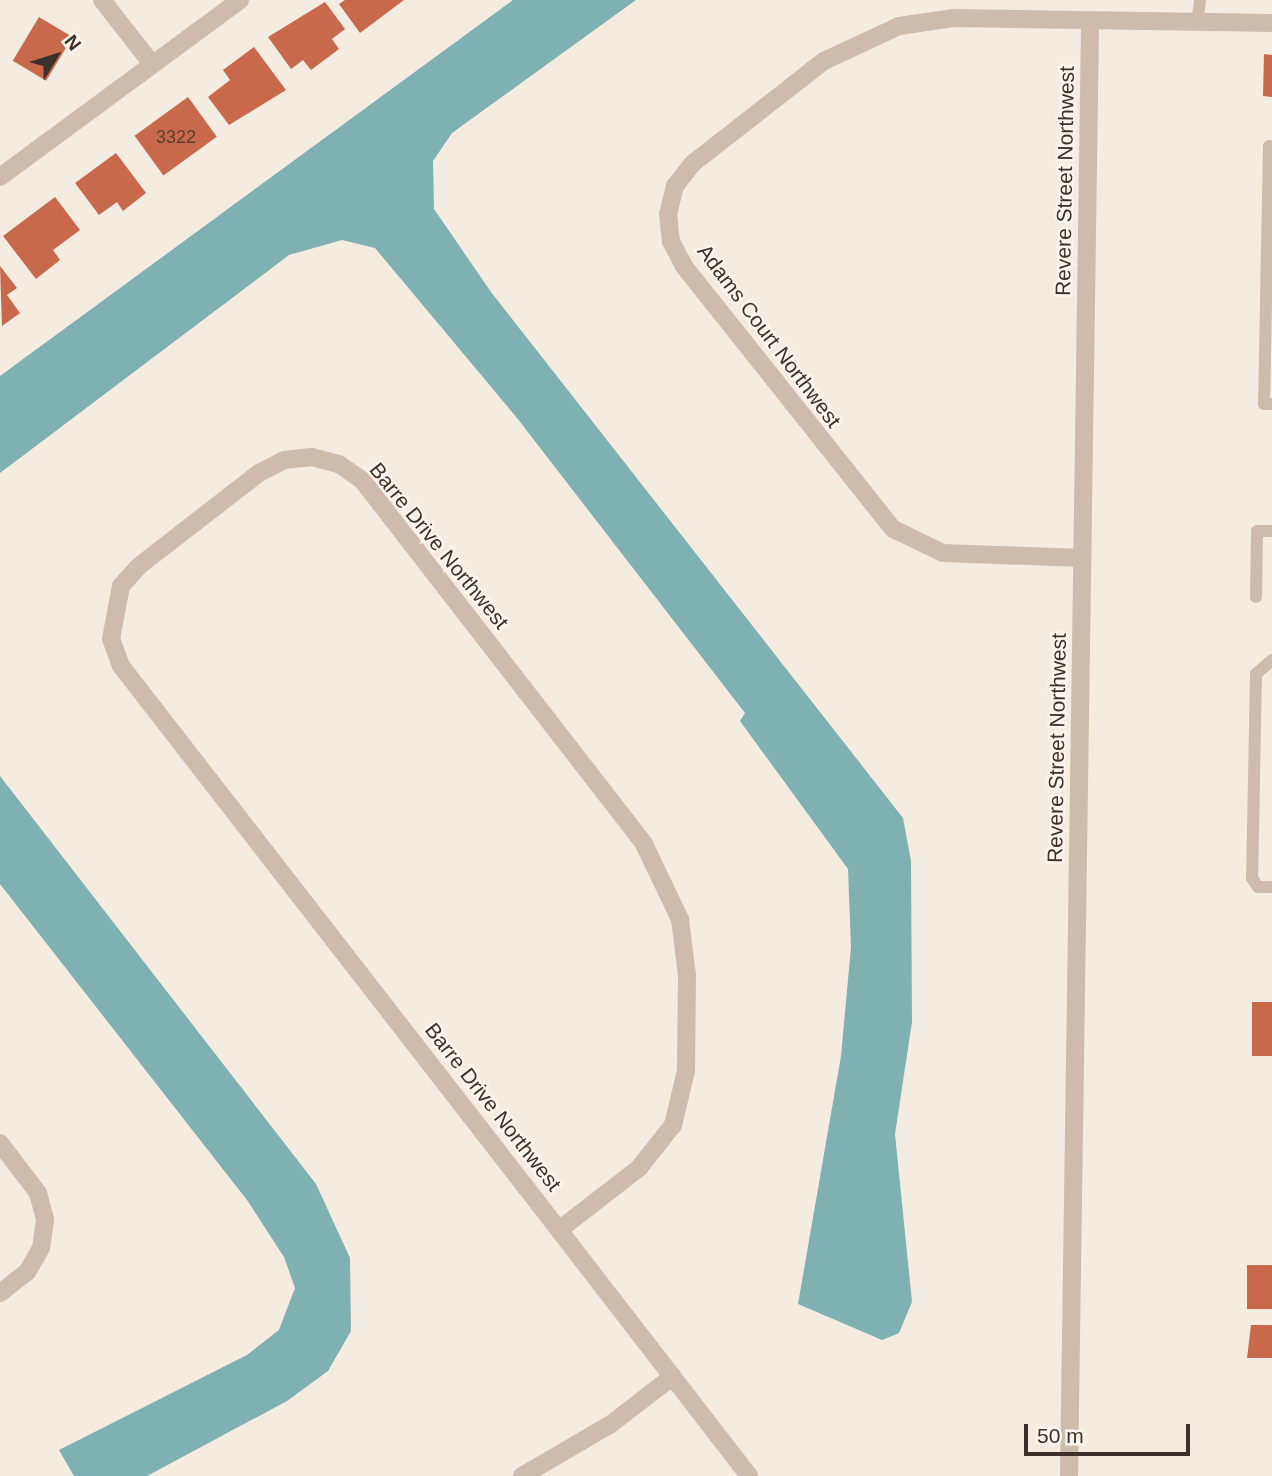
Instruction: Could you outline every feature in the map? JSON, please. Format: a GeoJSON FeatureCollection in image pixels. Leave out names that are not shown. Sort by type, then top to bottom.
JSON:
{"type":"FeatureCollection","features":[{"type":"Feature","properties":{"kind":"street"},"geometry":{"type":"LineString","coordinates":[[102,0],[152,64]]}},
{"type":"Feature","properties":{"kind":"street"},"geometry":{"type":"LineString","coordinates":[[0,177],[240,0]]}},
{"type":"Feature","properties":{"kind":"street","name":"Adams Court Northwest"},"geometry":{"type":"LineString","coordinates":[[1082,558],[943,554],[893,529],[684,266],[671,242],[668,214],[675,186],[692,164],[824,61],[872,34],[940,19],[1272,23]]}},
{"type":"Feature","properties":{"kind":"street","name":"Revere Street Northwest"},"geometry":{"type":"LineString","coordinates":[[1069,1476],[1090,20]]}},
{"type":"Feature","properties":{"kind":"street","name":"Barre Drive Northwest"},"geometry":{"type":"LineString","coordinates":[[559,1230],[658,1149],[682,1099],[687,975],[671,892],[644,844],[362,480],[339,464],[312,457],[284,460],[139,566],[116,599],[111,639],[121,666],[749,1476]]}},
{"type":"Feature","properties":{"kind":"street"},"geometry":{"type":"LineString","coordinates":[[0,1143],[38,1193],[45,1220],[41,1248],[27,1272],[0,1293]]}},
{"type":"Feature","properties":{"kind":"street"},"geometry":{"type":"LineString","coordinates":[[522,1476],[611,1424],[673,1376]]}},
{"type":"Feature","properties":{"kind":"lane"},"geometry":{"type":"LineString","coordinates":[[1197,1],[1197,22]]}},
{"type":"Feature","properties":{"kind":"lane"},"geometry":{"type":"LineString","coordinates":[[1269,146],[1269,335],[1264,404],[1272,404]]}},
{"type":"Feature","properties":{"kind":"lane"},"geometry":{"type":"LineString","coordinates":[[1256,597],[1257,531],[1272,531]]}},
{"type":"Feature","properties":{"kind":"lane"},"geometry":{"type":"LineString","coordinates":[[1271,660],[1256,674],[1252,878],[1258,887],[1272,887]]}},
{"type":"Feature","properties":{"kind":"water"},"geometry":{"type":"Polygon","coordinates":[[[513,0],[636,0],[452,133],[433,161],[434,209],[491,292],[903,818],[911,861],[912,1022],[895,1134],[912,1302],[899,1333],[882,1340],[798,1304],[841,1056],[851,947],[848,869],[740,721],[745,713],[517,418],[375,248],[342,240],[289,255],[0,473],[0,376],[513,0]]]}},
{"type":"Feature","properties":{"kind":"water"},"geometry":{"type":"Polygon","coordinates":[[[0,776],[316,1184],[350,1258],[351,1331],[328,1371],[287,1401],[147,1476],[74,1476],[59,1450],[247,1355],[279,1330],[295,1288],[284,1257],[247,1200],[0,884],[0,776]]]}},
{"type":"Feature","properties":{"kind":"building"},"geometry":{"type":"Polygon","coordinates":[[[345,0],[404,0],[360,33],[339,4],[345,0]]]}},
{"type":"Feature","properties":{"kind":"building"},"geometry":{"type":"Polygon","coordinates":[[[325,2],[345,29],[332,39],[339,49],[311,70],[303,60],[291,69],[268,37],[325,2]]]}},
{"type":"Feature","properties":{"kind":"building"},"geometry":{"type":"Polygon","coordinates":[[[39,17],[72,37],[46,81],[13,61],[39,17]]]}},
{"type":"Feature","properties":{"kind":"building"},"geometry":{"type":"Polygon","coordinates":[[[254,47],[286,90],[229,125],[208,97],[230,80],[223,70],[254,47]]]}},
{"type":"Feature","properties":{"kind":"building"},"geometry":{"type":"Polygon","coordinates":[[[1264,54],[1272,55],[1272,97],[1263,96],[1264,54]]]}},
{"type":"Feature","properties":{"kind":"building"},"geometry":{"type":"Polygon","coordinates":[[[188,97],[217,137],[163,175],[135,136],[188,97]]]}},
{"type":"Feature","properties":{"kind":"building"},"geometry":{"type":"Polygon","coordinates":[[[116,153],[146,193],[123,211],[117,202],[99,215],[75,183],[116,153]]]}},
{"type":"Feature","properties":{"kind":"building"},"geometry":{"type":"Polygon","coordinates":[[[55,197],[80,230],[53,250],[60,260],[36,279],[3,236],[55,197]]]}},
{"type":"Feature","properties":{"kind":"building"},"geometry":{"type":"Polygon","coordinates":[[[0,266],[17,288],[7,295],[20,313],[2,326],[0,266]]]}},
{"type":"Feature","properties":{"kind":"building"},"geometry":{"type":"Polygon","coordinates":[[[1252,1002],[1272,1002],[1272,1056],[1252,1056],[1252,1002]]]}},
{"type":"Feature","properties":{"kind":"building"},"geometry":{"type":"Polygon","coordinates":[[[1247,1265],[1272,1265],[1272,1309],[1247,1309],[1247,1265]]]}},
{"type":"Feature","properties":{"kind":"building"},"geometry":{"type":"Polygon","coordinates":[[[1251,1325],[1272,1325],[1272,1358],[1247,1358],[1251,1325]]]}}]}
